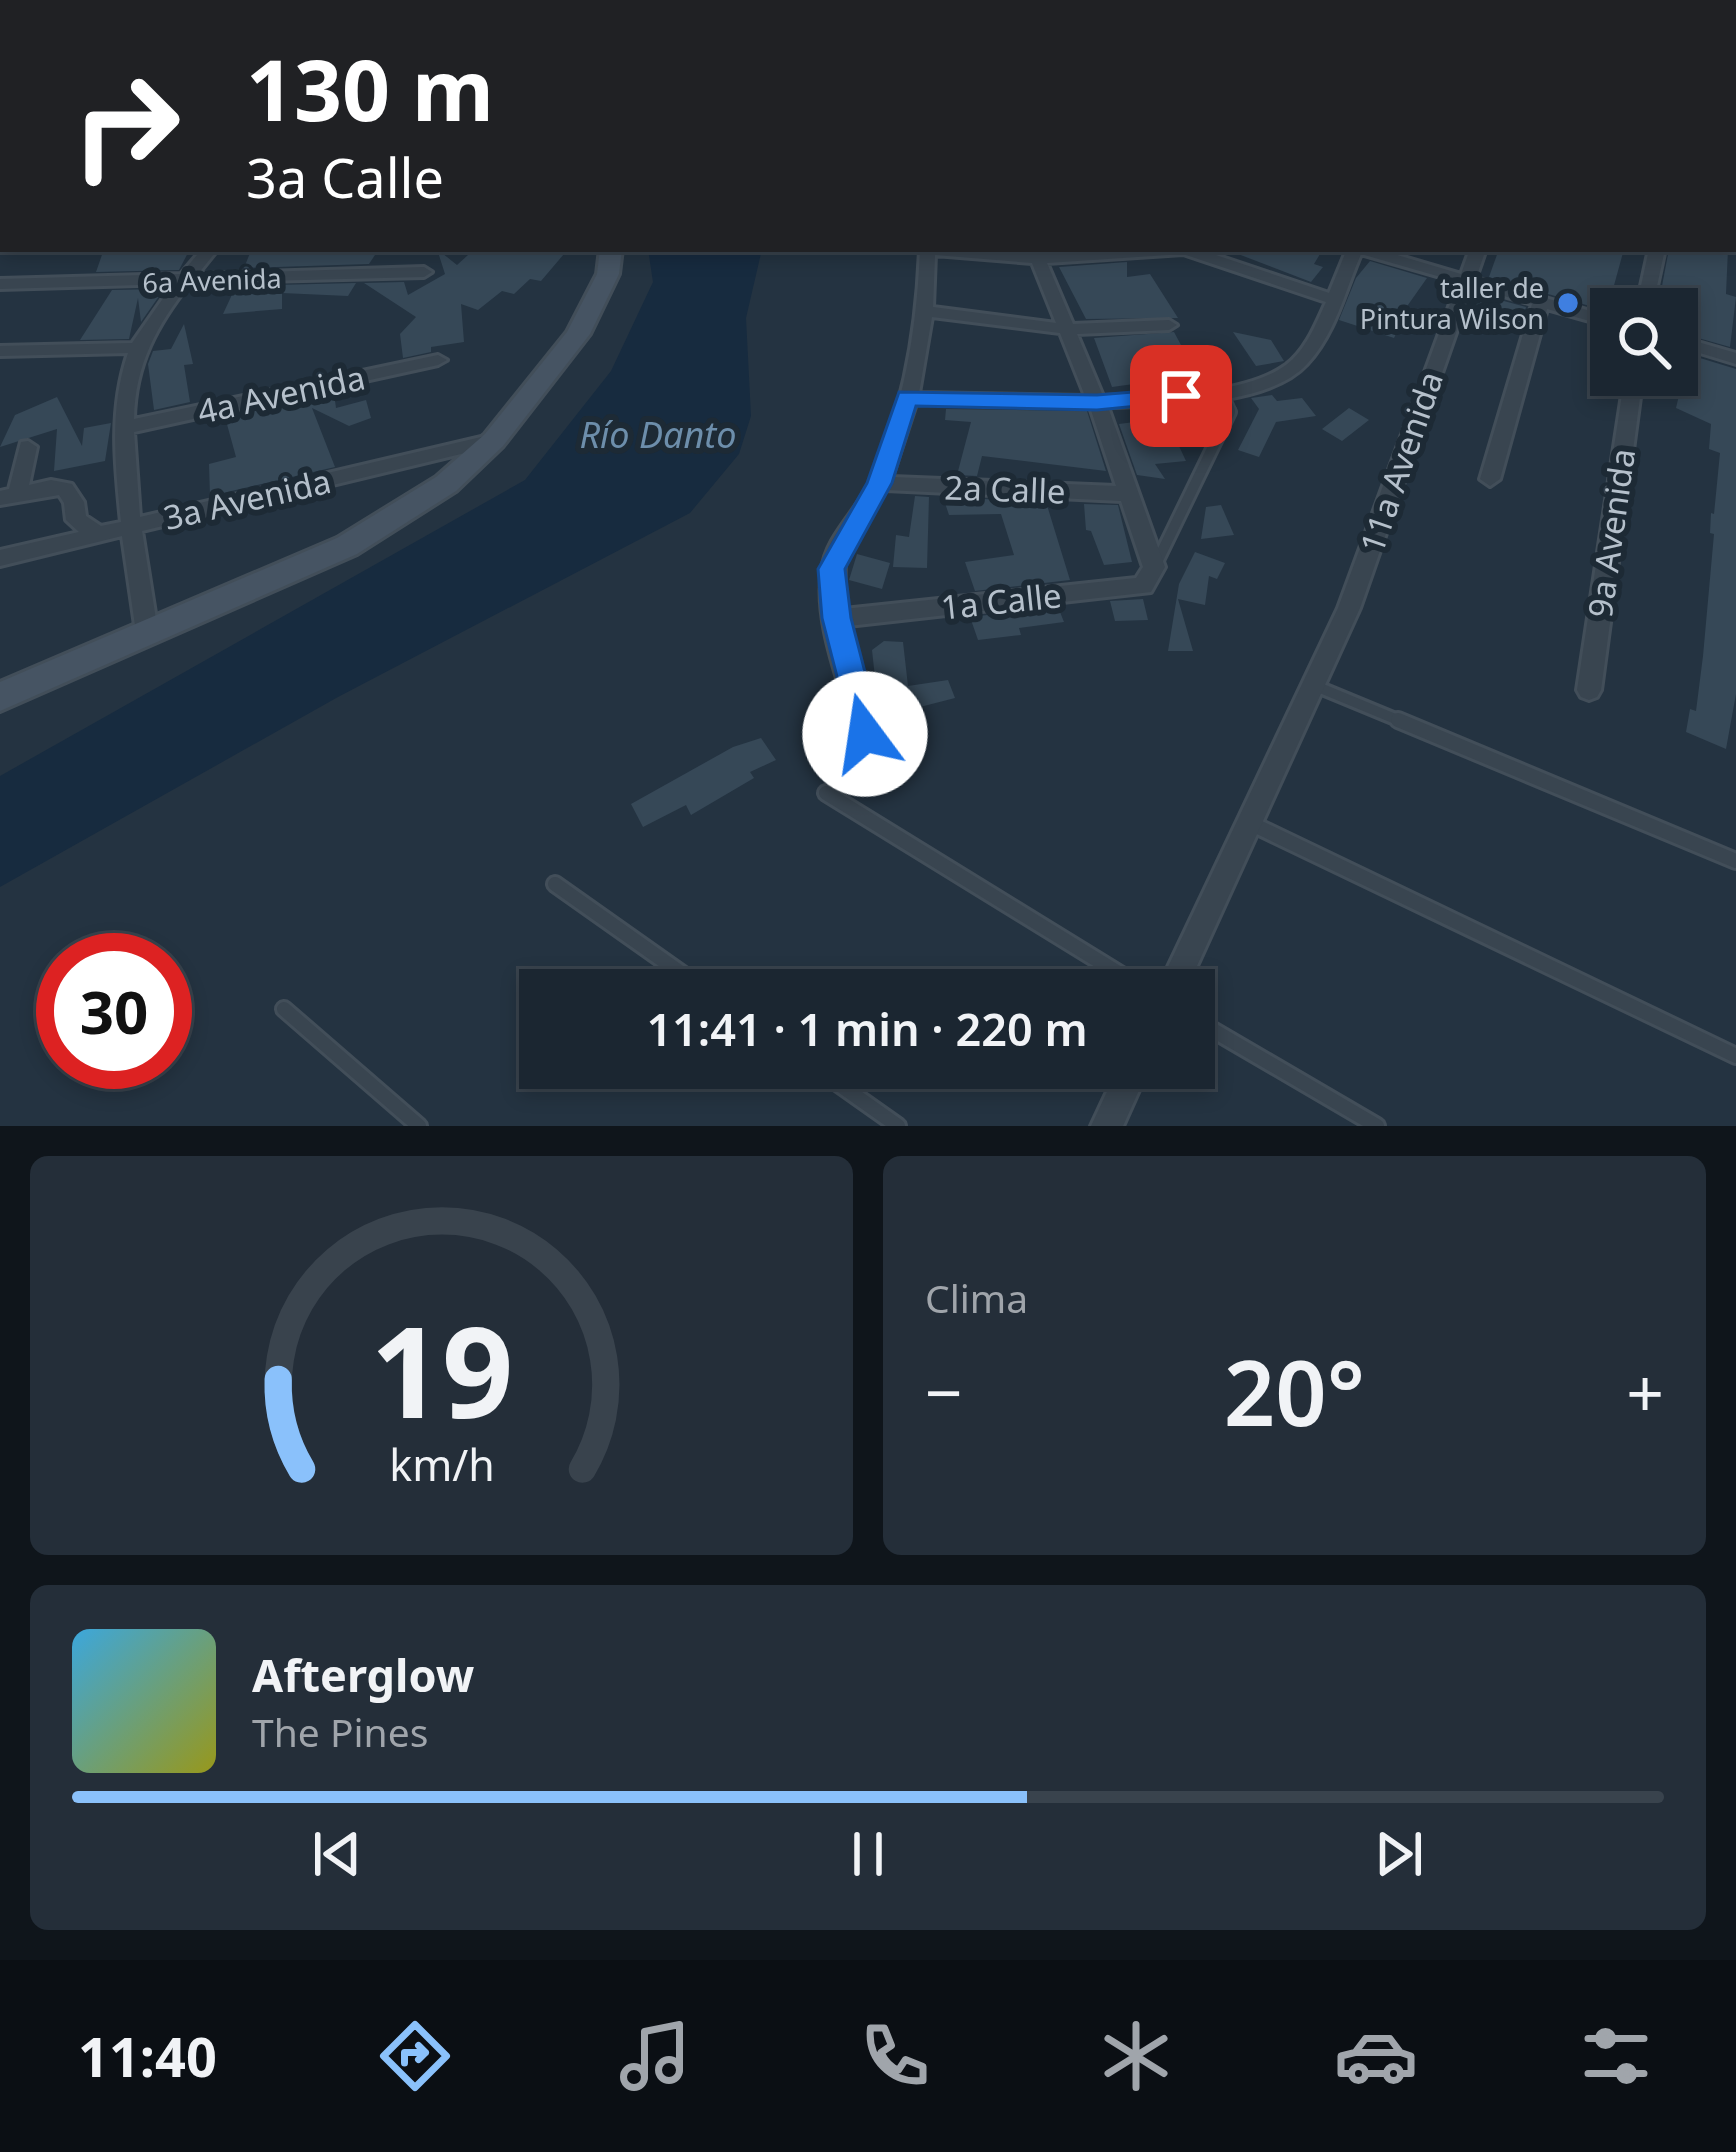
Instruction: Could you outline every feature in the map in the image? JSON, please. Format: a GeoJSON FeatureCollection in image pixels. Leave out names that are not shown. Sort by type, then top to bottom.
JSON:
{"type":"FeatureCollection","features":[{"type":"Feature","properties":{"kind":"street"},"geometry":{"type":"LineString","coordinates":[[147,632],[130,526],[123,428],[137,348],[208,252]]}},
{"type":"Feature","properties":{"kind":"street"},"geometry":{"type":"LineString","coordinates":[[0,697],[347,546],[446,484],[494,440],[578,334],[608,274],[611,252]]}},
{"type":"Feature","properties":{"kind":"street"},"geometry":{"type":"LineString","coordinates":[[865,734],[837,618],[831,569],[880,483],[907,398],[926,311],[928,252]]}},
{"type":"Feature","properties":{"kind":"street"},"geometry":{"type":"LineString","coordinates":[[992,252],[1096,252]]}},
{"type":"Feature","properties":{"kind":"street"},"geometry":{"type":"LineString","coordinates":[[1197,252],[1332,299]]}},
{"type":"Feature","properties":{"kind":"street"},"geometry":{"type":"LineString","coordinates":[[907,398],[1097,402],[1223,392],[1270,382],[1306,354],[1356,252]]}},
{"type":"Feature","properties":{"kind":"street"},"geometry":{"type":"LineString","coordinates":[[1367,252],[1590,316]]}},
{"type":"Feature","properties":{"kind":"street","name":"11a Avenida"},"geometry":{"type":"LineString","coordinates":[[1181,969],[1349,608],[1477,252]]}},
{"type":"Feature","properties":{"kind":"street"},"geometry":{"type":"LineString","coordinates":[[1649,288],[1656,252]]}},
{"type":"Feature","properties":{"kind":"street"},"geometry":{"type":"LineString","coordinates":[[1034,254],[1097,402],[1154,567]]}},
{"type":"Feature","properties":{"kind":"street","name":"6a Avenida"},"geometry":{"type":"LineString","coordinates":[[0,284],[424,272]]}},
{"type":"Feature","properties":{"kind":"street"},"geometry":{"type":"LineString","coordinates":[[1490,479],[1541,302]]}},
{"type":"Feature","properties":{"kind":"street"},"geometry":{"type":"LineString","coordinates":[[926,311],[1065,329],[1169,325]]}},
{"type":"Feature","properties":{"kind":"street"},"geometry":{"type":"LineString","coordinates":[[1698,347],[1736,358]]}},
{"type":"Feature","properties":{"kind":"street"},"geometry":{"type":"LineString","coordinates":[[0,351],[137,348]]}},
{"type":"Feature","properties":{"kind":"street","name":"4a Avenida"},"geometry":{"type":"LineString","coordinates":[[123,428],[438,360]]}},
{"type":"Feature","properties":{"kind":"street","name":"9a Avenida"},"geometry":{"type":"LineString","coordinates":[[1588,690],[1631,396]]}},
{"type":"Feature","properties":{"kind":"street","name":"3a Avenida"},"geometry":{"type":"LineString","coordinates":[[0,558],[494,440]]}},
{"type":"Feature","properties":{"kind":"street"},"geometry":{"type":"LineString","coordinates":[[9,496],[28,447]]}},
{"type":"Feature","properties":{"kind":"street","name":"2a Calle"},"geometry":{"type":"LineString","coordinates":[[880,483],[1130,494]]}},
{"type":"Feature","properties":{"kind":"street"},"geometry":{"type":"LineString","coordinates":[[9,496],[51,487],[65,489],[74,502],[76,520],[98,534]]}},
{"type":"Feature","properties":{"kind":"street","name":"1a Calle"},"geometry":{"type":"LineString","coordinates":[[837,618],[1143,586],[1154,567]]}},
{"type":"Feature","properties":{"kind":"street"},"geometry":{"type":"LineString","coordinates":[[1107,1126],[1124,1089]]}},
{"type":"Feature","properties":{"kind":"lane"},"geometry":{"type":"LineString","coordinates":[[1154,567],[1231,410],[1223,392]]}},
{"type":"Feature","properties":{"kind":"lane"},"geometry":{"type":"LineString","coordinates":[[1313,685],[1736,861]]}},
{"type":"Feature","properties":{"kind":"lane"},"geometry":{"type":"LineString","coordinates":[[826,794],[1111,969]]}},
{"type":"Feature","properties":{"kind":"lane"},"geometry":{"type":"LineString","coordinates":[[1249,823],[1736,1056]]}},
{"type":"Feature","properties":{"kind":"lane"},"geometry":{"type":"LineString","coordinates":[[555,884],[675,969]]}},
{"type":"Feature","properties":{"kind":"lane"},"geometry":{"type":"LineString","coordinates":[[284,1009],[419,1126]]}},
{"type":"Feature","properties":{"kind":"lane"},"geometry":{"type":"LineString","coordinates":[[1215,1031],[1376,1126]]}},
{"type":"Feature","properties":{"kind":"lane"},"geometry":{"type":"LineString","coordinates":[[846,1089],[898,1126]]}},
{"type":"Feature","properties":{"kind":"water","name":"Río Danto"},"geometry":{"type":"Polygon","coordinates":[[[648,252],[761,252],[746,318],[751,416],[739,454],[690,513],[338,697],[0,887],[0,776],[525,480],[611,371],[653,282],[648,252]]]}},
{"type":"Feature","properties":{"kind":"building"},"geometry":{"type":"Polygon","coordinates":[[[103,252],[188,252],[179,270],[96,272],[103,252]]]}},
{"type":"Feature","properties":{"kind":"building"},"geometry":{"type":"Polygon","coordinates":[[[377,252],[369,264],[244,268],[250,253],[377,252]]]}},
{"type":"Feature","properties":{"kind":"building"},"geometry":{"type":"Polygon","coordinates":[[[438,252],[457,265],[468,255],[564,254],[541,281],[530,279],[514,294],[502,291],[478,310],[461,304],[464,342],[403,358],[400,334],[416,317],[364,283],[404,282],[408,295],[445,274],[438,252]]]}},
{"type":"Feature","properties":{"kind":"building"},"geometry":{"type":"Polygon","coordinates":[[[1233,252],[1321,252],[1314,264],[1323,267],[1311,282],[1233,252]]]}},
{"type":"Feature","properties":{"kind":"building"},"geometry":{"type":"Polygon","coordinates":[[[1498,252],[1623,252],[1613,288],[1590,288],[1590,306],[1489,277],[1498,252]]]}},
{"type":"Feature","properties":{"kind":"building"},"geometry":{"type":"Polygon","coordinates":[[[1668,252],[1728,252],[1726,294],[1736,297],[1730,347],[1698,338],[1698,288],[1662,286],[1668,252]]]}},
{"type":"Feature","properties":{"kind":"building"},"geometry":{"type":"Polygon","coordinates":[[[1370,261],[1427,278],[1403,312],[1394,338],[1339,320],[1356,278],[1370,261]]]}},
{"type":"Feature","properties":{"kind":"building"},"geometry":{"type":"Polygon","coordinates":[[[1127,262],[1127,277],[1150,274],[1178,318],[1086,319],[1059,267],[1127,262]]]}},
{"type":"Feature","properties":{"kind":"building"},"geometry":{"type":"Polygon","coordinates":[[[356,283],[348,296],[282,293],[282,309],[223,314],[236,286],[356,283]]]}},
{"type":"Feature","properties":{"kind":"building"},"geometry":{"type":"Polygon","coordinates":[[[164,289],[141,322],[138,298],[129,339],[80,340],[112,290],[164,289]]]}},
{"type":"Feature","properties":{"kind":"building"},"geometry":{"type":"Polygon","coordinates":[[[1478,294],[1526,307],[1523,318],[1512,330],[1474,317],[1475,309],[1470,308],[1478,294]]]}},
{"type":"Feature","properties":{"kind":"building"},"geometry":{"type":"Polygon","coordinates":[[[184,324],[193,364],[184,365],[190,402],[154,410],[148,364],[153,351],[171,349],[184,324]]]}},
{"type":"Feature","properties":{"kind":"building"},"geometry":{"type":"Polygon","coordinates":[[[1174,332],[1188,358],[1160,360],[1174,389],[1144,390],[1141,383],[1112,387],[1094,338],[1174,332]]]}},
{"type":"Feature","properties":{"kind":"building"},"geometry":{"type":"Polygon","coordinates":[[[1233,332],[1271,340],[1284,361],[1256,366],[1233,332]]]}},
{"type":"Feature","properties":{"kind":"building"},"geometry":{"type":"Polygon","coordinates":[[[1698,357],[1736,369],[1736,694],[1726,749],[1686,732],[1690,709],[1696,711],[1703,656],[1714,534],[1710,533],[1711,513],[1720,453],[1709,449],[1711,424],[1676,408],[1679,396],[1698,396],[1698,357]]]}},
{"type":"Feature","properties":{"kind":"building"},"geometry":{"type":"Polygon","coordinates":[[[334,393],[336,408],[366,400],[371,418],[349,426],[312,408],[335,467],[210,496],[209,464],[236,457],[225,417],[334,393]]]}},
{"type":"Feature","properties":{"kind":"building"},"geometry":{"type":"Polygon","coordinates":[[[1272,395],[1277,401],[1302,398],[1316,416],[1276,422],[1259,457],[1238,450],[1259,409],[1251,398],[1272,395]]]}},
{"type":"Feature","properties":{"kind":"building"},"geometry":{"type":"Polygon","coordinates":[[[57,397],[82,446],[84,428],[111,423],[105,461],[54,471],[57,429],[0,447],[15,415],[57,397]]]}},
{"type":"Feature","properties":{"kind":"building"},"geometry":{"type":"Polygon","coordinates":[[[1184,408],[1190,420],[1203,418],[1210,430],[1206,440],[1171,429],[1186,461],[1155,464],[1165,479],[1137,475],[1119,424],[1158,419],[1153,410],[1184,408]]]}},
{"type":"Feature","properties":{"kind":"building"},"geometry":{"type":"Polygon","coordinates":[[[1349,408],[1369,420],[1342,441],[1322,429],[1349,408]]]}},
{"type":"Feature","properties":{"kind":"building"},"geometry":{"type":"Polygon","coordinates":[[[946,409],[1087,411],[1106,471],[982,456],[977,476],[957,475],[971,422],[945,420],[946,409]]]}},
{"type":"Feature","properties":{"kind":"building"},"geometry":{"type":"Polygon","coordinates":[[[915,496],[929,497],[927,568],[893,567],[896,535],[909,537],[915,496]]]}},
{"type":"Feature","properties":{"kind":"building"},"geometry":{"type":"Polygon","coordinates":[[[943,497],[1046,502],[1070,580],[975,591],[965,562],[1014,555],[1001,514],[949,515],[943,497]]]}},
{"type":"Feature","properties":{"kind":"building"},"geometry":{"type":"Polygon","coordinates":[[[1084,504],[1118,505],[1132,562],[1104,565],[1091,531],[1086,530],[1084,504]]]}},
{"type":"Feature","properties":{"kind":"building"},"geometry":{"type":"Polygon","coordinates":[[[1221,505],[1234,535],[1201,539],[1206,507],[1221,505]]]}},
{"type":"Feature","properties":{"kind":"building"},"geometry":{"type":"Polygon","coordinates":[[[1195,552],[1225,563],[1217,579],[1209,576],[1205,605],[1178,599],[1193,651],[1168,651],[1179,584],[1195,552]]]}},
{"type":"Feature","properties":{"kind":"building"},"geometry":{"type":"Polygon","coordinates":[[[857,554],[890,563],[882,589],[849,580],[857,554]]]}},
{"type":"Feature","properties":{"kind":"building"},"geometry":{"type":"Polygon","coordinates":[[[1143,599],[1148,620],[1115,621],[1110,601],[1143,599]]]}},
{"type":"Feature","properties":{"kind":"building"},"geometry":{"type":"Polygon","coordinates":[[[1058,607],[1064,622],[1019,628],[1021,635],[978,640],[970,617],[1058,607]]]}},
{"type":"Feature","properties":{"kind":"building"},"geometry":{"type":"Polygon","coordinates":[[[884,641],[903,642],[908,686],[948,680],[955,698],[885,716],[877,696],[872,650],[884,641]]]}},
{"type":"Feature","properties":{"kind":"building"},"geometry":{"type":"Polygon","coordinates":[[[761,738],[776,760],[750,772],[754,778],[691,815],[686,805],[643,827],[631,804],[733,747],[761,738]]]}},
{"type":"Feature","properties":{"kind":"place","name":"taller de Pintura Wilson"},"geometry":{"type":"Point","coordinates":[1568,303]}},
{"type":"Feature","properties":{"kind":"route"},"geometry":{"type":"LineString","coordinates":[[865,734],[837,618],[831,569],[880,483],[907,398],[1097,402],[1181,396]]}}]}
